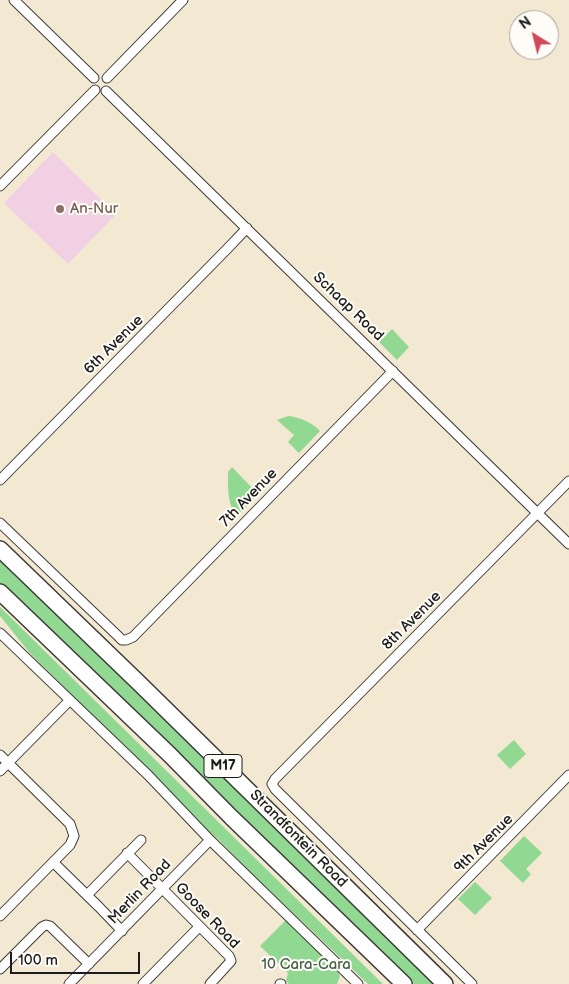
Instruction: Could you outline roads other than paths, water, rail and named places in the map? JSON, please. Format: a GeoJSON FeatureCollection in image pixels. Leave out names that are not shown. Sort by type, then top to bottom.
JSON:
{"type":"FeatureCollection","features":[{"type":"Feature","properties":{"kind":"main road","name":"Strandfontein Road"},"geometry":{"type":"LineString","coordinates":[[0,549],[127,671],[445,984]]}},
{"type":"Feature","properties":{"kind":"main road","name":"Strandfontein Road"},"geometry":{"type":"LineString","coordinates":[[0,592],[404,984]]}},
{"type":"Feature","properties":{"kind":"street"},"geometry":{"type":"LineString","coordinates":[[14,0],[94,78]]}},
{"type":"Feature","properties":{"kind":"street"},"geometry":{"type":"LineString","coordinates":[[107,78],[183,0]]}},
{"type":"Feature","properties":{"kind":"street"},"geometry":{"type":"LineString","coordinates":[[100,76],[107,78],[109,84],[106,91],[100,92],[95,90],[92,85],[94,78],[100,76]]}},
{"type":"Feature","properties":{"kind":"street"},"geometry":{"type":"LineString","coordinates":[[0,186],[95,90]]}},
{"type":"Feature","properties":{"kind":"street","name":"Schaap Road"},"geometry":{"type":"LineString","coordinates":[[106,91],[569,544]]}},
{"type":"Feature","properties":{"kind":"street","name":"6th Avenue"},"geometry":{"type":"LineString","coordinates":[[0,480],[247,228]]}},
{"type":"Feature","properties":{"kind":"street","name":"7th Avenue"},"geometry":{"type":"LineString","coordinates":[[0,523],[122,640],[134,637],[393,371]]}},
{"type":"Feature","properties":{"kind":"street","name":"8th Avenue"},"geometry":{"type":"LineString","coordinates":[[417,930],[275,790],[272,784],[569,481]]}},
{"type":"Feature","properties":{"kind":"street"},"geometry":{"type":"LineString","coordinates":[[0,633],[148,775],[352,982]]}},
{"type":"Feature","properties":{"kind":"street"},"geometry":{"type":"LineString","coordinates":[[0,771],[70,700]]}},
{"type":"Feature","properties":{"kind":"street"},"geometry":{"type":"LineString","coordinates":[[0,756],[70,824],[74,836],[70,845],[0,916]]}},
{"type":"Feature","properties":{"kind":"street","name":"9th Avenue"},"geometry":{"type":"LineString","coordinates":[[417,930],[569,776]]}},
{"type":"Feature","properties":{"kind":"street"},"geometry":{"type":"LineString","coordinates":[[87,895],[141,840]]}},
{"type":"Feature","properties":{"kind":"street","name":"Merlin Road"},"geometry":{"type":"LineString","coordinates":[[69,984],[210,840]]}},
{"type":"Feature","properties":{"kind":"street","name":"Goose Road"},"geometry":{"type":"LineString","coordinates":[[127,853],[229,956],[231,961],[210,984]]}},
{"type":"Feature","properties":{"kind":"street"},"geometry":{"type":"LineString","coordinates":[[53,862],[122,931]]}},
{"type":"Feature","properties":{"kind":"street"},"geometry":{"type":"LineString","coordinates":[[0,970],[46,925],[50,926],[89,964]]}},
{"type":"Feature","properties":{"kind":"street"},"geometry":{"type":"LineString","coordinates":[[143,984],[199,927]]}},
{"type":"Feature","properties":{"kind":"street"},"geometry":{"type":"LineString","coordinates":[[417,930],[472,984]]}},
{"type":"Feature","properties":{"kind":"place","name":"An-Nur"},"geometry":{"type":"Point","coordinates":[60,209]}},
{"type":"Feature","properties":{"kind":"park label","name":"10 Cara-Cara"},"geometry":{"type":"Point","coordinates":[306,965]}}]}
